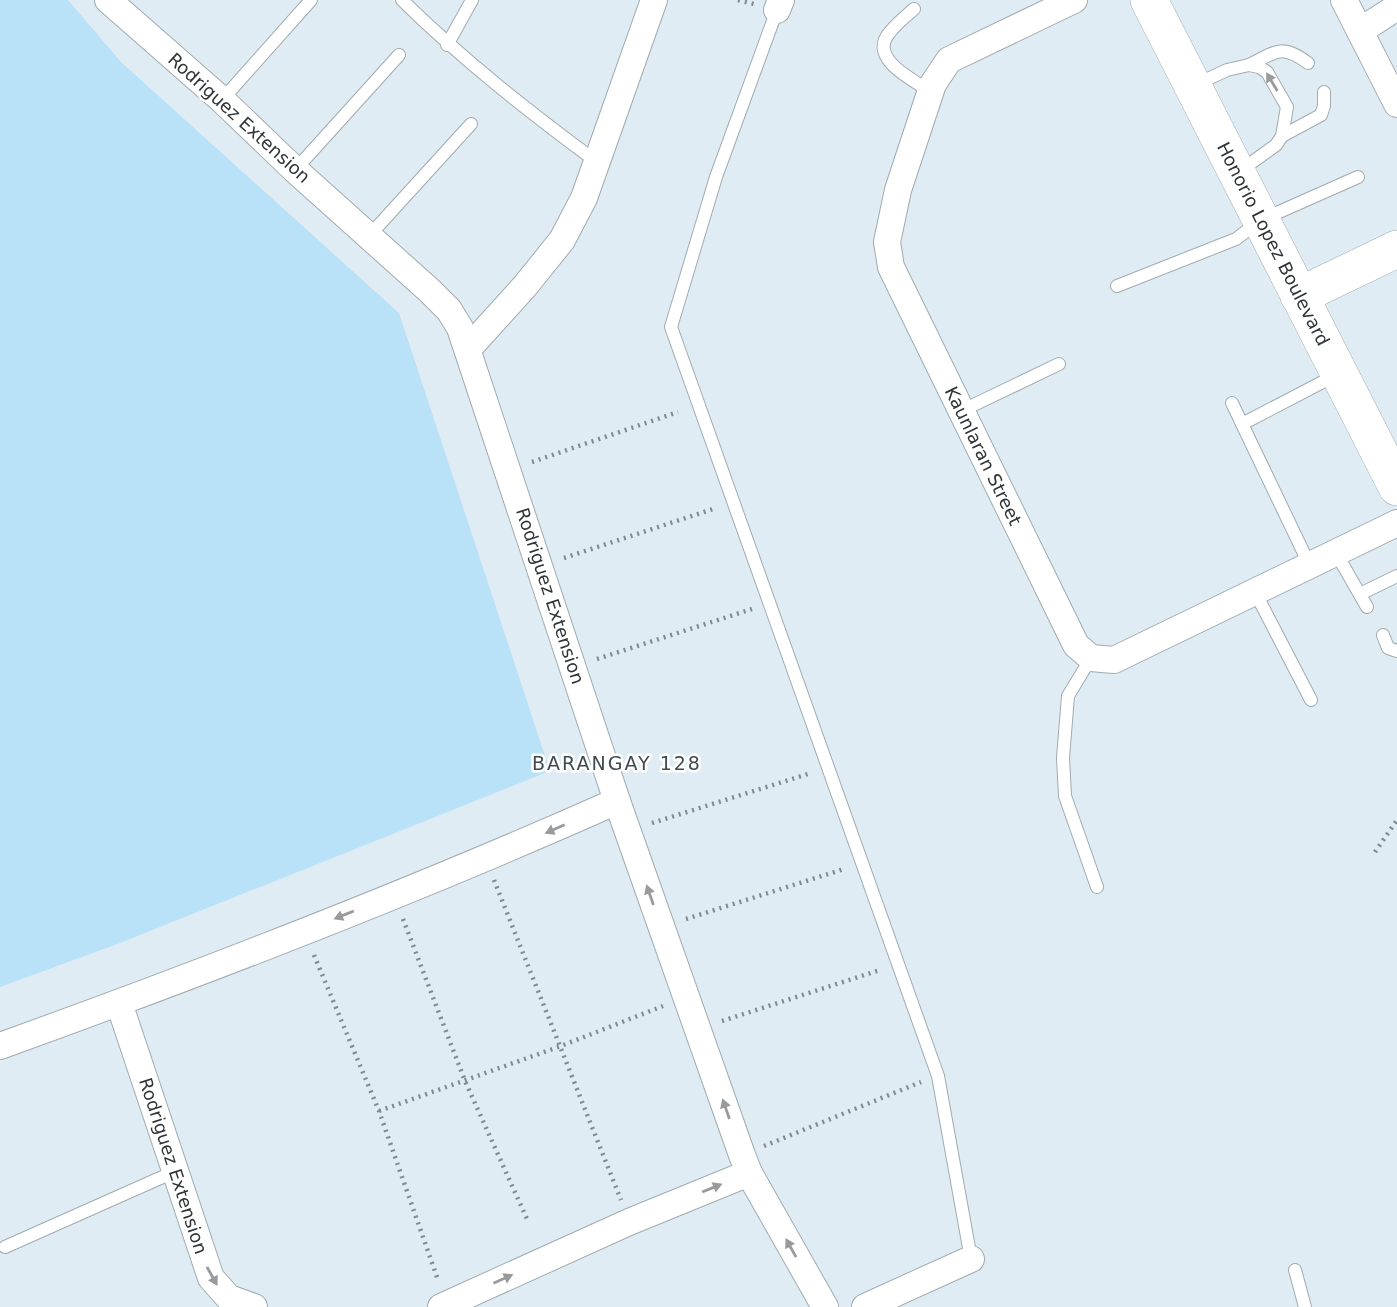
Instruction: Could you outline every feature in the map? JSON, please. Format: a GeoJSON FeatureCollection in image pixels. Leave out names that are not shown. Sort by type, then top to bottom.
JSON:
{"type":"FeatureCollection","features":[{"type":"Feature","properties":{"kind":"main road","name":"Honorio Lopez Boulevard"},"geometry":{"type":"LineString","coordinates":[[1149,0],[1397,487]]}},
{"type":"Feature","properties":{"kind":"main road"},"geometry":{"type":"LineString","coordinates":[[1299,296],[1397,249]]}},
{"type":"Feature","properties":{"kind":"street"},"geometry":{"type":"LineString","coordinates":[[468,349],[526,286],[562,240],[584,198],[654,0]]}},
{"type":"Feature","properties":{"kind":"street","name":"Kaunlaran Street"},"geometry":{"type":"LineString","coordinates":[[1074,0],[948,60],[930,91],[898,190],[887,242],[891,267],[961,411],[1076,645],[1091,658]]}},
{"type":"Feature","properties":{"kind":"street"},"geometry":{"type":"LineString","coordinates":[[1344,0],[1397,104]]}},
{"type":"Feature","properties":{"kind":"street","name":"Rodriguez Extension"},"geometry":{"type":"LineString","coordinates":[[115,3],[449,310],[460,328],[617,801],[746,1164],[825,1307]]}},
{"type":"Feature","properties":{"kind":"street"},"geometry":{"type":"LineString","coordinates":[[1360,31],[1397,7]]}},
{"type":"Feature","properties":{"kind":"street"},"geometry":{"type":"LineString","coordinates":[[1091,658],[1114,660],[1397,523]]}},
{"type":"Feature","properties":{"kind":"street"},"geometry":{"type":"LineString","coordinates":[[0,1046],[304,932],[485,860],[617,801]]}},
{"type":"Feature","properties":{"kind":"street","name":"Rodriguez Extension"},"geometry":{"type":"LineString","coordinates":[[119,1003],[211,1278],[229,1298],[254,1307]]}},
{"type":"Feature","properties":{"kind":"street"},"geometry":{"type":"LineString","coordinates":[[444,1306],[629,1222],[746,1164]]}},
{"type":"Feature","properties":{"kind":"street"},"geometry":{"type":"LineString","coordinates":[[866,1307],[971,1259]]}},
{"type":"Feature","properties":{"kind":"lane"},"geometry":{"type":"LineString","coordinates":[[222,100],[311,0]]}},
{"type":"Feature","properties":{"kind":"lane"},"geometry":{"type":"LineString","coordinates":[[402,0],[447,45],[515,102],[597,162]]}},
{"type":"Feature","properties":{"kind":"lane"},"geometry":{"type":"LineString","coordinates":[[447,45],[472,0]]}},
{"type":"Feature","properties":{"kind":"lane"},"geometry":{"type":"LineString","coordinates":[[779,5],[716,177],[671,327],[939,1076],[971,1259]]}},
{"type":"Feature","properties":{"kind":"lane"},"geometry":{"type":"LineString","coordinates":[[914,9],[888,33],[885,54],[892,66],[930,91]]}},
{"type":"Feature","properties":{"kind":"lane"},"geometry":{"type":"LineString","coordinates":[[1193,86],[1278,51],[1293,52],[1308,62]]}},
{"type":"Feature","properties":{"kind":"lane"},"geometry":{"type":"LineString","coordinates":[[295,170],[399,55]]}},
{"type":"Feature","properties":{"kind":"lane"},"geometry":{"type":"LineString","coordinates":[[1237,173],[1276,145],[1282,136],[1287,107],[1267,72],[1249,65]]}},
{"type":"Feature","properties":{"kind":"lane"},"geometry":{"type":"LineString","coordinates":[[1282,136],[1321,115],[1324,92]]}},
{"type":"Feature","properties":{"kind":"lane"},"geometry":{"type":"LineString","coordinates":[[369,236],[471,124]]}},
{"type":"Feature","properties":{"kind":"lane"},"geometry":{"type":"LineString","coordinates":[[1117,286],[1236,239],[1261,220],[1358,177]]}},
{"type":"Feature","properties":{"kind":"lane"},"geometry":{"type":"LineString","coordinates":[[961,411],[1059,363]]}},
{"type":"Feature","properties":{"kind":"lane"},"geometry":{"type":"LineString","coordinates":[[1242,424],[1339,373]]}},
{"type":"Feature","properties":{"kind":"lane"},"geometry":{"type":"LineString","coordinates":[[1232,403],[1310,566]]}},
{"type":"Feature","properties":{"kind":"lane"},"geometry":{"type":"LineString","coordinates":[[1336,553],[1367,607]]}},
{"type":"Feature","properties":{"kind":"lane"},"geometry":{"type":"LineString","coordinates":[[1360,594],[1397,576]]}},
{"type":"Feature","properties":{"kind":"lane"},"geometry":{"type":"LineString","coordinates":[[1255,592],[1311,700]]}},
{"type":"Feature","properties":{"kind":"lane"},"geometry":{"type":"LineString","coordinates":[[1383,635],[1388,648],[1397,651]]}},
{"type":"Feature","properties":{"kind":"lane"},"geometry":{"type":"LineString","coordinates":[[1091,658],[1068,696],[1063,758],[1065,796],[1097,887]]}},
{"type":"Feature","properties":{"kind":"lane"},"geometry":{"type":"LineString","coordinates":[[5,1247],[176,1171]]}},
{"type":"Feature","properties":{"kind":"lane"},"geometry":{"type":"LineString","coordinates":[[1295,1270],[1305,1307]]}},
{"type":"Feature","properties":{"kind":"path"},"geometry":{"type":"LineString","coordinates":[[508,470],[678,412]]}},
{"type":"Feature","properties":{"kind":"path"},"geometry":{"type":"LineString","coordinates":[[540,566],[713,509]]}},
{"type":"Feature","properties":{"kind":"path"},"geometry":{"type":"LineString","coordinates":[[573,666],[755,608]]}},
{"type":"Feature","properties":{"kind":"path"},"geometry":{"type":"LineString","coordinates":[[628,831],[814,772]]}},
{"type":"Feature","properties":{"kind":"path"},"geometry":{"type":"LineString","coordinates":[[1376,852],[1397,820]]}},
{"type":"Feature","properties":{"kind":"path"},"geometry":{"type":"LineString","coordinates":[[485,860],[629,1222]]}},
{"type":"Feature","properties":{"kind":"path"},"geometry":{"type":"LineString","coordinates":[[662,926],[846,868]]}},
{"type":"Feature","properties":{"kind":"path"},"geometry":{"type":"LineString","coordinates":[[394,895],[466,1081],[527,1219]]}},
{"type":"Feature","properties":{"kind":"path"},"geometry":{"type":"LineString","coordinates":[[304,932],[379,1111],[444,1306]]}},
{"type":"Feature","properties":{"kind":"path"},"geometry":{"type":"LineString","coordinates":[[698,1029],[880,970]]}},
{"type":"Feature","properties":{"kind":"path"},"geometry":{"type":"LineString","coordinates":[[379,1111],[561,1046],[686,996]]}},
{"type":"Feature","properties":{"kind":"path"},"geometry":{"type":"LineString","coordinates":[[746,1164],[939,1076]]}},
{"type":"Feature","properties":{"kind":"shaded area"},"geometry":{"type":"Polygon","coordinates":[[[0,0],[68,0],[121,62],[399,313],[550,771],[120,943],[0,987],[0,0]]]}},
{"type":"Feature","properties":{"kind":"district","name":"BARANGAY 128"},"geometry":{"type":"Point","coordinates":[617,763]}}]}
